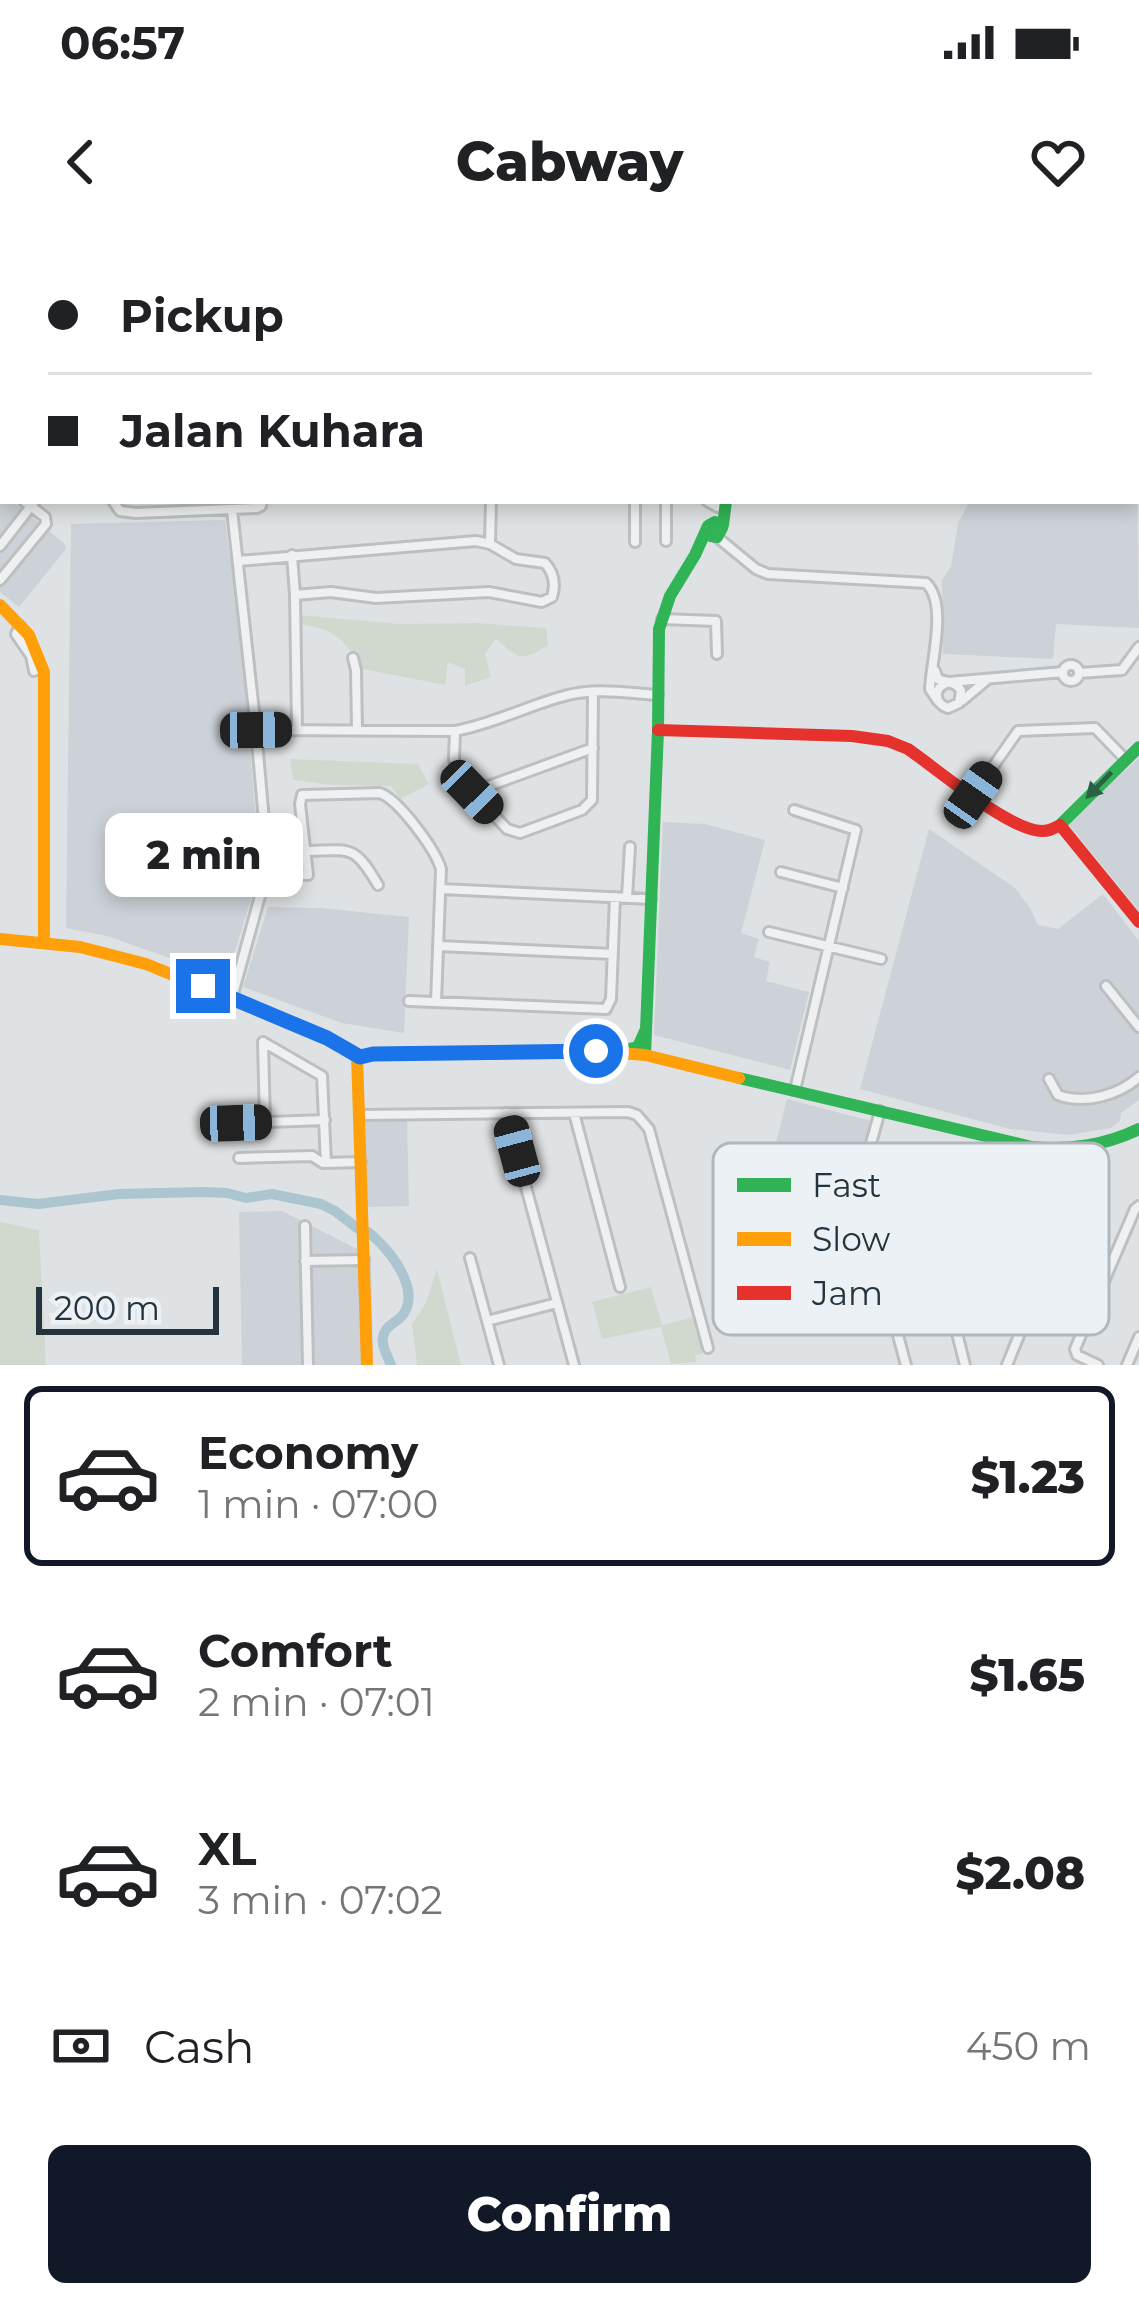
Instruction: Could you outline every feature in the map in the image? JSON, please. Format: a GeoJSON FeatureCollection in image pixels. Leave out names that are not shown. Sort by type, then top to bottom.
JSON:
{"type":"FeatureCollection","features":[{"type":"Feature","properties":{"kind":"street"},"geometry":{"type":"LineString","coordinates":[[0,546],[29,504]]}},
{"type":"Feature","properties":{"kind":"street"},"geometry":{"type":"LineString","coordinates":[[0,580],[46,524],[31,504]]}},
{"type":"Feature","properties":{"kind":"street"},"geometry":{"type":"LineString","coordinates":[[114,504],[127,513],[232,510],[261,504]]}},
{"type":"Feature","properties":{"kind":"street"},"geometry":{"type":"LineString","coordinates":[[490,544],[491,504]]}},
{"type":"Feature","properties":{"kind":"street"},"geometry":{"type":"LineString","coordinates":[[635,504],[635,542]]}},
{"type":"Feature","properties":{"kind":"street"},"geometry":{"type":"LineString","coordinates":[[666,504],[666,542]]}},
{"type":"Feature","properties":{"kind":"street"},"geometry":{"type":"LineString","coordinates":[[645,1054],[661,620],[695,555],[716,531],[718,504]]}},
{"type":"Feature","properties":{"kind":"street"},"geometry":{"type":"LineString","coordinates":[[232,510],[268,873],[232,998]]}},
{"type":"Feature","properties":{"kind":"street"},"geometry":{"type":"LineString","coordinates":[[716,531],[756,569],[768,574],[930,587],[931,688],[938,701],[948,708],[989,678]]}},
{"type":"Feature","properties":{"kind":"street"},"geometry":{"type":"LineString","coordinates":[[238,561],[465,540],[490,544],[509,557],[545,563],[554,578],[553,596],[542,602],[489,592],[376,598],[332,592],[296,595]]}},
{"type":"Feature","properties":{"kind":"street"},"geometry":{"type":"LineString","coordinates":[[292,555],[297,729]]}},
{"type":"Feature","properties":{"kind":"street"},"geometry":{"type":"LineString","coordinates":[[0,605],[38,652],[45,683],[44,941]]}},
{"type":"Feature","properties":{"kind":"street"},"geometry":{"type":"LineString","coordinates":[[661,620],[716,621],[717,654]]}},
{"type":"Feature","properties":{"kind":"street"},"geometry":{"type":"LineString","coordinates":[[20,626],[16,634],[31,656],[34,671]]}},
{"type":"Feature","properties":{"kind":"street"},"geometry":{"type":"LineString","coordinates":[[938,701],[938,688],[949,682],[1063,672],[1070,665],[1078,673],[1122,670],[1139,647]]}},
{"type":"Feature","properties":{"kind":"street"},"geometry":{"type":"LineString","coordinates":[[353,658],[356,729]]}},
{"type":"Feature","properties":{"kind":"street"},"geometry":{"type":"LineString","coordinates":[[934,669],[938,680],[961,691],[959,703]]}},
{"type":"Feature","properties":{"kind":"street"},"geometry":{"type":"LineString","coordinates":[[455,730],[456,772],[507,829],[530,830],[582,810],[592,800],[593,692]]}},
{"type":"Feature","properties":{"kind":"street"},"geometry":{"type":"LineString","coordinates":[[256,730],[455,730],[565,695],[658,695]]}},
{"type":"Feature","properties":{"kind":"street"},"geometry":{"type":"LineString","coordinates":[[973,795],[1018,731],[1095,728],[1125,759]]}},
{"type":"Feature","properties":{"kind":"street"},"geometry":{"type":"LineString","coordinates":[[658,730],[888,740],[1024,828],[1048,831],[1060,825],[1139,747]]}},
{"type":"Feature","properties":{"kind":"street"},"geometry":{"type":"LineString","coordinates":[[472,792],[593,748]]}},
{"type":"Feature","properties":{"kind":"street"},"geometry":{"type":"LineString","coordinates":[[268,873],[308,875],[302,795],[385,794],[439,861],[436,1002]]}},
{"type":"Feature","properties":{"kind":"street"},"geometry":{"type":"LineString","coordinates":[[794,810],[856,830],[795,1090]]}},
{"type":"Feature","properties":{"kind":"street"},"geometry":{"type":"LineString","coordinates":[[1060,825],[1139,922]]}},
{"type":"Feature","properties":{"kind":"street"},"geometry":{"type":"LineString","coordinates":[[627,897],[630,847]]}},
{"type":"Feature","properties":{"kind":"street"},"geometry":{"type":"LineString","coordinates":[[306,851],[352,852],[363,859],[379,885]]}},
{"type":"Feature","properties":{"kind":"street"},"geometry":{"type":"LineString","coordinates":[[781,872],[843,888]]}},
{"type":"Feature","properties":{"kind":"street"},"geometry":{"type":"LineString","coordinates":[[441,889],[651,898]]}},
{"type":"Feature","properties":{"kind":"street"},"geometry":{"type":"LineString","coordinates":[[409,1001],[606,1009],[611,999],[615,897]]}},
{"type":"Feature","properties":{"kind":"street"},"geometry":{"type":"LineString","coordinates":[[769,932],[881,959]]}},
{"type":"Feature","properties":{"kind":"street"},"geometry":{"type":"LineString","coordinates":[[0,939],[44,941],[128,958],[362,1052],[645,1054],[1013,1143]]}},
{"type":"Feature","properties":{"kind":"street"},"geometry":{"type":"LineString","coordinates":[[439,946],[613,954]]}},
{"type":"Feature","properties":{"kind":"street"},"geometry":{"type":"LineString","coordinates":[[1106,986],[1139,1027]]}},
{"type":"Feature","properties":{"kind":"street"},"geometry":{"type":"LineString","coordinates":[[596,1051],[637,1048],[646,1029]]}},
{"type":"Feature","properties":{"kind":"street"},"geometry":{"type":"LineString","coordinates":[[646,1029],[652,1051],[668,1059]]}},
{"type":"Feature","properties":{"kind":"street"},"geometry":{"type":"LineString","coordinates":[[265,1122],[263,1042],[322,1076],[326,1163]]}},
{"type":"Feature","properties":{"kind":"street"},"geometry":{"type":"LineString","coordinates":[[362,1052],[358,1077],[367,1365]]}},
{"type":"Feature","properties":{"kind":"street"},"geometry":{"type":"LineString","coordinates":[[1049,1078],[1058,1096],[1075,1100],[1111,1094],[1139,1077]]}},
{"type":"Feature","properties":{"kind":"street"},"geometry":{"type":"LineString","coordinates":[[871,1143],[880,1110]]}},
{"type":"Feature","properties":{"kind":"street"},"geometry":{"type":"LineString","coordinates":[[506,1113],[574,1365]]}},
{"type":"Feature","properties":{"kind":"street"},"geometry":{"type":"LineString","coordinates":[[574,1113],[620,1287]]}},
{"type":"Feature","properties":{"kind":"street"},"geometry":{"type":"LineString","coordinates":[[360,1115],[637,1115],[650,1129],[708,1348]]}},
{"type":"Feature","properties":{"kind":"street"},"geometry":{"type":"LineString","coordinates":[[236,1123],[325,1120]]}},
{"type":"Feature","properties":{"kind":"street"},"geometry":{"type":"LineString","coordinates":[[1104,1143],[1139,1129]]}},
{"type":"Feature","properties":{"kind":"street"},"geometry":{"type":"LineString","coordinates":[[239,1158],[312,1156],[326,1163],[361,1162]]}},
{"type":"Feature","properties":{"kind":"street"},"geometry":{"type":"LineString","coordinates":[[1109,1270],[1139,1206]]}},
{"type":"Feature","properties":{"kind":"street"},"geometry":{"type":"LineString","coordinates":[[305,1226],[308,1365]]}},
{"type":"Feature","properties":{"kind":"street"},"geometry":{"type":"LineString","coordinates":[[470,1258],[499,1365]]}},
{"type":"Feature","properties":{"kind":"street"},"geometry":{"type":"LineString","coordinates":[[305,1261],[364,1260]]}},
{"type":"Feature","properties":{"kind":"street"},"geometry":{"type":"LineString","coordinates":[[487,1322],[557,1303]]}},
{"type":"Feature","properties":{"kind":"street"},"geometry":{"type":"LineString","coordinates":[[898,1335],[906,1365]]}},
{"type":"Feature","properties":{"kind":"street"},"geometry":{"type":"LineString","coordinates":[[957,1335],[965,1365]]}},
{"type":"Feature","properties":{"kind":"street"},"geometry":{"type":"LineString","coordinates":[[1007,1365],[1019,1335]]}},
{"type":"Feature","properties":{"kind":"street"},"geometry":{"type":"LineString","coordinates":[[1081,1335],[1077,1355],[1098,1365]]}},
{"type":"Feature","properties":{"kind":"street"},"geometry":{"type":"LineString","coordinates":[[1127,1365],[1139,1337]]}},
{"type":"Feature","properties":{"kind":"shaded area"},"geometry":{"type":"Polygon","coordinates":[[[0,504],[16,504],[66,549],[19,607],[0,592],[0,504]]]}},
{"type":"Feature","properties":{"kind":"shaded area"},"geometry":{"type":"Polygon","coordinates":[[[968,504],[1137,504],[1139,628],[1056,624],[1053,659],[943,654],[942,580],[951,566],[958,523],[968,504]]]}},
{"type":"Feature","properties":{"kind":"shaded area"},"geometry":{"type":"Polygon","coordinates":[[[225,520],[241,637],[260,870],[226,980],[107,936],[66,928],[71,524],[225,520]]]}},
{"type":"Feature","properties":{"kind":"shaded area"},"geometry":{"type":"Polygon","coordinates":[[[299,615],[399,624],[546,628],[548,645],[520,656],[496,639],[485,654],[491,677],[465,686],[465,669],[448,662],[445,685],[363,669],[338,638],[299,624],[299,615]]]}},
{"type":"Feature","properties":{"kind":"shaded area"},"geometry":{"type":"Polygon","coordinates":[[[1139,758],[1139,911],[1069,825],[1139,758]]]}},
{"type":"Feature","properties":{"kind":"shaded area"},"geometry":{"type":"Polygon","coordinates":[[[290,759],[418,764],[429,784],[400,799],[391,786],[293,780],[290,759]]]}},
{"type":"Feature","properties":{"kind":"shaded area"},"geometry":{"type":"Polygon","coordinates":[[[663,822],[705,824],[765,840],[741,933],[759,939],[754,957],[770,962],[766,981],[809,992],[790,1070],[654,1035],[663,822]]]}},
{"type":"Feature","properties":{"kind":"shaded area"},"geometry":{"type":"Polygon","coordinates":[[[929,829],[1015,888],[1038,925],[1058,929],[1103,894],[1139,941],[1139,1100],[1111,1128],[1069,1135],[1010,1129],[860,1089],[929,829]]]}},
{"type":"Feature","properties":{"kind":"shaded area"},"geometry":{"type":"Polygon","coordinates":[[[268,907],[409,917],[404,1033],[342,1023],[243,987],[268,907]]]}},
{"type":"Feature","properties":{"kind":"shaded area"},"geometry":{"type":"Polygon","coordinates":[[[787,1099],[871,1121],[865,1143],[776,1142],[787,1099]]]}},
{"type":"Feature","properties":{"kind":"shaded area"},"geometry":{"type":"Polygon","coordinates":[[[407,1120],[409,1206],[367,1207],[365,1121],[407,1120]]]}},
{"type":"Feature","properties":{"kind":"shaded area"},"geometry":{"type":"Polygon","coordinates":[[[282,1211],[371,1256],[373,1365],[242,1365],[239,1212],[282,1211]]]}},
{"type":"Feature","properties":{"kind":"shaded area"},"geometry":{"type":"Polygon","coordinates":[[[0,1222],[39,1230],[46,1365],[0,1365],[0,1222]]]}},
{"type":"Feature","properties":{"kind":"shaded area"},"geometry":{"type":"Polygon","coordinates":[[[437,1269],[461,1365],[417,1365],[412,1324],[426,1303],[437,1269]]]}},
{"type":"Feature","properties":{"kind":"shaded area"},"geometry":{"type":"Polygon","coordinates":[[[651,1287],[662,1325],[693,1317],[702,1354],[695,1355],[696,1362],[671,1364],[661,1327],[602,1339],[592,1302],[651,1287]]]}},
{"type":"Feature","properties":{"kind":"waterway"},"geometry":{"type":"LineString","coordinates":[[0,1200],[38,1204],[119,1194],[202,1192],[246,1198],[272,1194],[321,1204],[357,1228]]}},
{"type":"Feature","properties":{"kind":"waterway"},"geometry":{"type":"LineString","coordinates":[[368,1232],[393,1258],[406,1282],[407,1306],[383,1337],[391,1365]]}},
{"type":"Feature","properties":{"kind":"traffic: fast"},"geometry":{"type":"LineString","coordinates":[[723,525],[726,504]]}},
{"type":"Feature","properties":{"kind":"traffic: fast"},"geometry":{"type":"LineString","coordinates":[[645,1055],[659,629],[670,596],[708,526],[715,522],[722,528],[717,537],[707,531]]}},
{"type":"Feature","properties":{"kind":"traffic: fast"},"geometry":{"type":"LineString","coordinates":[[1060,825],[1139,747]]}},
{"type":"Feature","properties":{"kind":"traffic: fast"},"geometry":{"type":"LineString","coordinates":[[629,1049],[638,1047],[646,1029]]}},
{"type":"Feature","properties":{"kind":"traffic: fast"},"geometry":{"type":"LineString","coordinates":[[739,1078],[1015,1143]]}},
{"type":"Feature","properties":{"kind":"traffic: fast"},"geometry":{"type":"LineString","coordinates":[[1098,1143],[1139,1129]]}},
{"type":"Feature","properties":{"kind":"traffic: slow"},"geometry":{"type":"LineString","coordinates":[[0,605],[29,635],[44,672],[44,942]]}},
{"type":"Feature","properties":{"kind":"traffic: slow"},"geometry":{"type":"LineString","coordinates":[[0,939],[80,947],[146,964],[360,1056],[596,1051],[645,1055],[739,1078]]}},
{"type":"Feature","properties":{"kind":"traffic: slow"},"geometry":{"type":"LineString","coordinates":[[357,1055],[367,1365]]}},
{"type":"Feature","properties":{"kind":"traffic: jam"},"geometry":{"type":"LineString","coordinates":[[658,730],[888,741],[908,749],[1012,821],[1042,831],[1060,825],[1139,922]]}},
{"type":"Feature","properties":{"kind":"route"},"geometry":{"type":"LineString","coordinates":[[203,986],[327,1038],[360,1057],[596,1051]]}}]}
